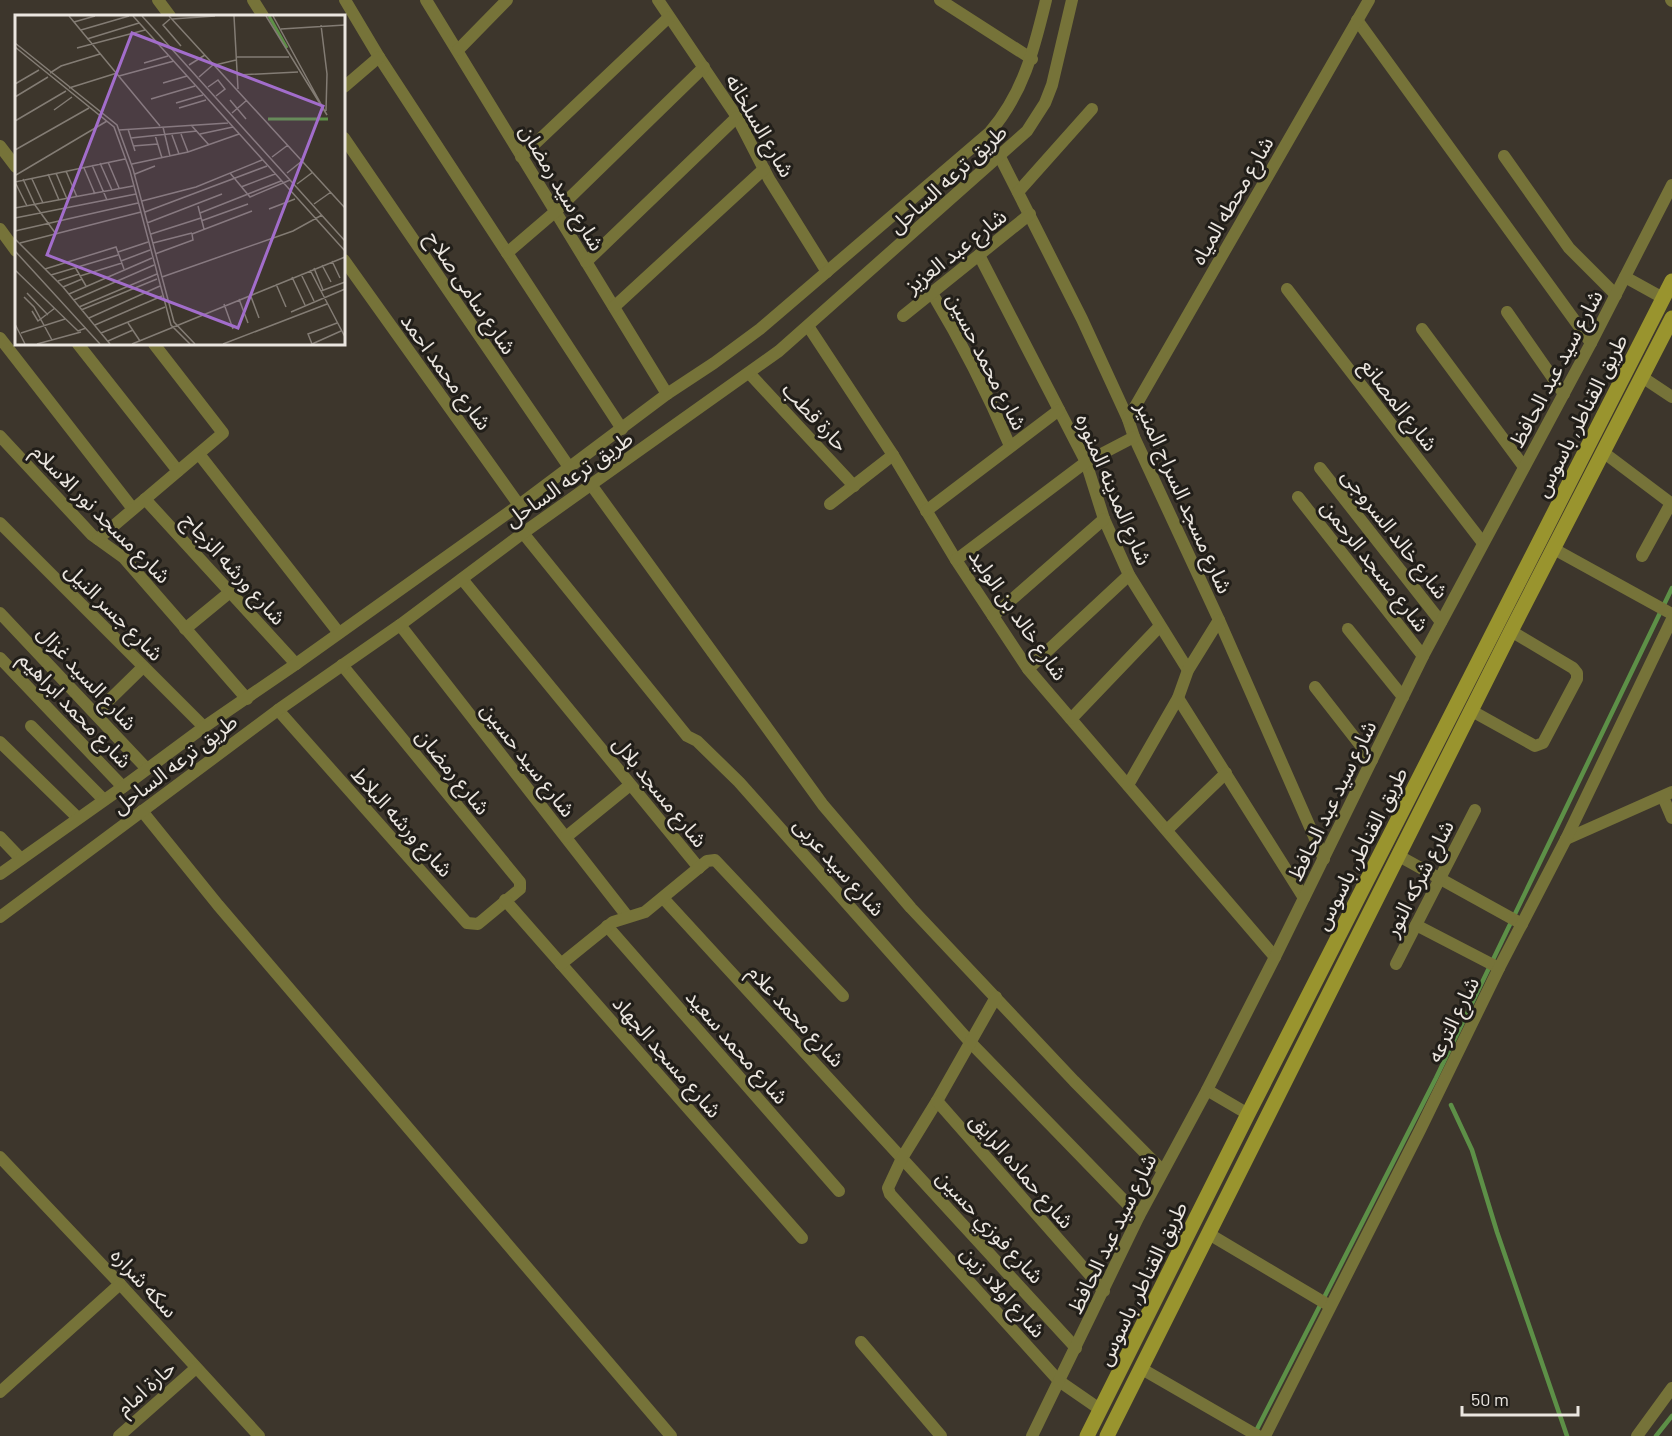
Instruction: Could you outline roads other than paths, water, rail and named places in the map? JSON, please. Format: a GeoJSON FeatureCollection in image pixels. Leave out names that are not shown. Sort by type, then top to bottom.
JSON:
{"type":"FeatureCollection","features":[{"type":"Feature","properties":{"kind":"main road","name":"طريق القناطر, باسوس"},"geometry":{"type":"LineString","coordinates":[[1087,1436],[1248,1114],[1672,281]]}},
{"type":"Feature","properties":{"kind":"main road","name":"طريق القناطر, باسوس"},"geometry":{"type":"LineString","coordinates":[[1107,1436],[1511,631],[1672,318]]}},
{"type":"Feature","properties":{"kind":"street"},"geometry":{"type":"LineString","coordinates":[[253,0],[262,15]]}},
{"type":"Feature","properties":{"kind":"street"},"geometry":{"type":"LineString","coordinates":[[345,0],[379,57],[622,429]]}},
{"type":"Feature","properties":{"kind":"street","name":"شارع سيد رمضان"},"geometry":{"type":"LineString","coordinates":[[426,0],[667,394]]}},
{"type":"Feature","properties":{"kind":"street"},"geometry":{"type":"LineString","coordinates":[[458,50],[507,0]]}},
{"type":"Feature","properties":{"kind":"street","name":"شارع السلخانه"},"geometry":{"type":"LineString","coordinates":[[658,0],[737,117],[764,169],[827,272]]}},
{"type":"Feature","properties":{"kind":"street"},"geometry":{"type":"LineString","coordinates":[[940,0],[1032,59]]}},
{"type":"Feature","properties":{"kind":"street","name":"طريق ترعه الساحل"},"geometry":{"type":"LineString","coordinates":[[0,874],[519,505],[667,394],[760,329],[990,132],[1005,115],[1032,59],[1046,0]]}},
{"type":"Feature","properties":{"kind":"street","name":"طريق ترعه الساحل"},"geometry":{"type":"LineString","coordinates":[[0,917],[278,710],[779,351],[1027,131],[1045,103],[1052,85],[1072,0]]}},
{"type":"Feature","properties":{"kind":"street","name":"شارع محطه المياه"},"geometry":{"type":"LineString","coordinates":[[1128,419],[1369,0]]}},
{"type":"Feature","properties":{"kind":"street"},"geometry":{"type":"LineString","coordinates":[[160,1],[169,15]]}},
{"type":"Feature","properties":{"kind":"street"},"geometry":{"type":"LineString","coordinates":[[521,157],[669,17]]}},
{"type":"Feature","properties":{"kind":"street"},"geometry":{"type":"LineString","coordinates":[[1357,20],[1591,343]]}},
{"type":"Feature","properties":{"kind":"street"},"geometry":{"type":"LineString","coordinates":[[345,86],[379,57]]}},
{"type":"Feature","properties":{"kind":"street"},"geometry":{"type":"LineString","coordinates":[[507,253],[556,211],[704,67]]}},
{"type":"Feature","properties":{"kind":"street"},"geometry":{"type":"LineString","coordinates":[[1018,192],[1092,109]]}},
{"type":"Feature","properties":{"kind":"street"},"geometry":{"type":"LineString","coordinates":[[586,262],[737,117]]}},
{"type":"Feature","properties":{"kind":"street","name":"شارع سامى صلاح"},"geometry":{"type":"LineString","coordinates":[[345,139],[569,467]]}},
{"type":"Feature","properties":{"kind":"street"},"geometry":{"type":"LineString","coordinates":[[0,146],[15,166]]}},
{"type":"Feature","properties":{"kind":"street"},"geometry":{"type":"LineString","coordinates":[[1504,156],[1569,248],[1616,295]]}},
{"type":"Feature","properties":{"kind":"street","name":"شارع مسجد السراج المنير"},"geometry":{"type":"LineString","coordinates":[[1000,157],[1082,319],[1128,419],[1134,438],[1219,620],[1324,859]]}},
{"type":"Feature","properties":{"kind":"street"},"geometry":{"type":"LineString","coordinates":[[615,307],[764,169]]}},
{"type":"Feature","properties":{"kind":"street","name":"شارع سيد عبد الحافظ"},"geometry":{"type":"LineString","coordinates":[[1036,1434],[1059,1381],[1139,1216],[1275,957],[1423,657],[1591,343],[1672,185]]}},
{"type":"Feature","properties":{"kind":"street","name":"شارع عبد العزيز"},"geometry":{"type":"LineString","coordinates":[[903,316],[1030,214]]}},
{"type":"Feature","properties":{"kind":"street"},"geometry":{"type":"LineString","coordinates":[[0,229],[15,250]]}},
{"type":"Feature","properties":{"kind":"street","name":"شارع المدينه المنوره"},"geometry":{"type":"LineString","coordinates":[[980,255],[1086,462],[1104,519],[1129,575],[1188,670]]}},
{"type":"Feature","properties":{"kind":"street","name":"شارع محمد احمد"},"geometry":{"type":"LineString","coordinates":[[345,261],[519,505]]}},
{"type":"Feature","properties":{"kind":"street"},"geometry":{"type":"LineString","coordinates":[[1625,277],[1663,298]]}},
{"type":"Feature","properties":{"kind":"street","name":"شارع المصانع"},"geometry":{"type":"LineString","coordinates":[[1287,289],[1483,543]]}},
{"type":"Feature","properties":{"kind":"street","name":"شارع محمد حسين"},"geometry":{"type":"LineString","coordinates":[[932,293],[987,392],[1010,446]]}},
{"type":"Feature","properties":{"kind":"street"},"geometry":{"type":"LineString","coordinates":[[1507,312],[1564,394]]}},
{"type":"Feature","properties":{"kind":"street","name":"شارع خالد بن الوليد"},"geometry":{"type":"LineString","coordinates":[[808,326],[1028,669],[1275,957]]}},
{"type":"Feature","properties":{"kind":"street"},"geometry":{"type":"LineString","coordinates":[[1422,329],[1524,467]]}},
{"type":"Feature","properties":{"kind":"street"},"geometry":{"type":"LineString","coordinates":[[0,338],[133,509]]}},
{"type":"Feature","properties":{"kind":"street"},"geometry":{"type":"LineString","coordinates":[[79,345],[178,471]]}},
{"type":"Feature","properties":{"kind":"street"},"geometry":{"type":"LineString","coordinates":[[98,539],[223,433],[155,345]]}},
{"type":"Feature","properties":{"kind":"street","name":"حارة قطب"},"geometry":{"type":"LineString","coordinates":[[749,373],[854,486]]}},
{"type":"Feature","properties":{"kind":"street"},"geometry":{"type":"LineString","coordinates":[[1642,377],[1672,397]]}},
{"type":"Feature","properties":{"kind":"street"},"geometry":{"type":"LineString","coordinates":[[926,510],[1059,410]]}},
{"type":"Feature","properties":{"kind":"street","name":"شارع مسجد نور الاسلام"},"geometry":{"type":"LineString","coordinates":[[0,436],[98,539],[124,558],[247,699]]}},
{"type":"Feature","properties":{"kind":"street"},"geometry":{"type":"LineString","coordinates":[[956,560],[1086,462],[1134,438]]}},
{"type":"Feature","properties":{"kind":"street"},"geometry":{"type":"LineString","coordinates":[[1603,452],[1671,504],[1642,556]]}},
{"type":"Feature","properties":{"kind":"street"},"geometry":{"type":"LineString","coordinates":[[198,454],[339,633]]}},
{"type":"Feature","properties":{"kind":"street"},"geometry":{"type":"LineString","coordinates":[[830,504],[892,455]]}},
{"type":"Feature","properties":{"kind":"street","name":"شارع خالد السروجى"},"geometry":{"type":"LineString","coordinates":[[1320,468],[1441,622]]}},
{"type":"Feature","properties":{"kind":"street"},"geometry":{"type":"LineString","coordinates":[[592,486],[823,805],[911,908],[1074,1081],[1162,1170]]}},
{"type":"Feature","properties":{"kind":"street","name":"شارع مسجد الرحمن"},"geometry":{"type":"LineString","coordinates":[[1298,497],[1423,657]]}},
{"type":"Feature","properties":{"kind":"street","name":"شارع ورشه الزجاج"},"geometry":{"type":"LineString","coordinates":[[145,499],[296,664]]}},
{"type":"Feature","properties":{"kind":"street"},"geometry":{"type":"LineString","coordinates":[[993,616],[1104,519]]}},
{"type":"Feature","properties":{"kind":"street","name":"شارع جسر النيل"},"geometry":{"type":"LineString","coordinates":[[0,523],[204,727]]}},
{"type":"Feature","properties":{"kind":"street","name":"شارع سيد عربى"},"geometry":{"type":"LineString","coordinates":[[523,533],[687,736],[697,741],[739,782],[970,1042],[1139,1216]]}},
{"type":"Feature","properties":{"kind":"street"},"geometry":{"type":"LineString","coordinates":[[1554,549],[1672,620]]}},
{"type":"Feature","properties":{"kind":"street"},"geometry":{"type":"LineString","coordinates":[[1028,669],[1129,575]]}},
{"type":"Feature","properties":{"kind":"street","name":"شارع مسجد بلال"},"geometry":{"type":"LineString","coordinates":[[462,579],[699,868],[708,861],[716,860],[843,996]]}},
{"type":"Feature","properties":{"kind":"street"},"geometry":{"type":"LineString","coordinates":[[185,629],[230,592]]}},
{"type":"Feature","properties":{"kind":"street","name":"شارع السيد غزال"},"geometry":{"type":"LineString","coordinates":[[0,613],[147,769]]}},
{"type":"Feature","properties":{"kind":"street"},"geometry":{"type":"LineString","coordinates":[[1128,785],[1178,698],[1188,670],[1219,620]]}},
{"type":"Feature","properties":{"kind":"street","name":"شارع الترعه"},"geometry":{"type":"LineString","coordinates":[[1265,1436],[1566,839],[1672,620]]}},
{"type":"Feature","properties":{"kind":"street","name":"شارع سيد حسين"},"geometry":{"type":"LineString","coordinates":[[399,625],[627,916]]}},
{"type":"Feature","properties":{"kind":"street"},"geometry":{"type":"LineString","coordinates":[[1071,719],[1160,626]]}},
{"type":"Feature","properties":{"kind":"street"},"geometry":{"type":"LineString","coordinates":[[1348,629],[1403,697]]}},
{"type":"Feature","properties":{"kind":"street"},"geometry":{"type":"LineString","coordinates":[[1472,711],[1535,746],[1540,746],[1577,679],[1577,673],[1573,668],[1511,631]]}},
{"type":"Feature","properties":{"kind":"street","name":"شارع محمد ابراهيم"},"geometry":{"type":"LineString","coordinates":[[0,658],[123,787]]}},
{"type":"Feature","properties":{"kind":"street","name":"شارع رمضان"},"geometry":{"type":"LineString","coordinates":[[342,665],[520,882],[520,889],[505,900]]}},
{"type":"Feature","properties":{"kind":"street"},"geometry":{"type":"LineString","coordinates":[[96,713],[143,667]]}},
{"type":"Feature","properties":{"kind":"street"},"geometry":{"type":"LineString","coordinates":[[1315,687],[1372,760]]}},
{"type":"Feature","properties":{"kind":"street"},"geometry":{"type":"LineString","coordinates":[[1178,698],[1304,898]]}},
{"type":"Feature","properties":{"kind":"street","name":"شارع ورشه البلاط"},"geometry":{"type":"LineString","coordinates":[[278,710],[467,923],[478,924],[505,900]]}},
{"type":"Feature","properties":{"kind":"street"},"geometry":{"type":"LineString","coordinates":[[31,726],[104,800]]}},
{"type":"Feature","properties":{"kind":"street"},"geometry":{"type":"LineString","coordinates":[[0,741],[78,818]]}},
{"type":"Feature","properties":{"kind":"street"},"geometry":{"type":"LineString","coordinates":[[1167,830],[1226,773]]}},
{"type":"Feature","properties":{"kind":"street"},"geometry":{"type":"LineString","coordinates":[[566,837],[630,785]]}},
{"type":"Feature","properties":{"kind":"street"},"geometry":{"type":"LineString","coordinates":[[1566,839],[1667,795],[1672,818]]}},
{"type":"Feature","properties":{"kind":"street","name":"شارع شركه النور"},"geometry":{"type":"LineString","coordinates":[[1396,964],[1475,810]]}},
{"type":"Feature","properties":{"kind":"street"},"geometry":{"type":"LineString","coordinates":[[142,811],[218,905],[671,1436]]}},
{"type":"Feature","properties":{"kind":"street"},"geometry":{"type":"LineString","coordinates":[[0,837],[21,859]]}},
{"type":"Feature","properties":{"kind":"street"},"geometry":{"type":"LineString","coordinates":[[1399,856],[1522,924]]}},
{"type":"Feature","properties":{"kind":"street"},"geometry":{"type":"LineString","coordinates":[[561,964],[613,922],[627,916],[640,915],[699,868]]}},
{"type":"Feature","properties":{"kind":"street","name":"شارع محمد علام"},"geometry":{"type":"LineString","coordinates":[[663,898],[902,1158]]}},
{"type":"Feature","properties":{"kind":"street","name":"شارع مسجد الجهاد"},"geometry":{"type":"LineString","coordinates":[[505,900],[802,1238]]}},
{"type":"Feature","properties":{"kind":"street"},"geometry":{"type":"LineString","coordinates":[[1416,925],[1499,968]]}},
{"type":"Feature","properties":{"kind":"street","name":"شارع محمد سعيد"},"geometry":{"type":"LineString","coordinates":[[607,927],[839,1191]]}},
{"type":"Feature","properties":{"kind":"street"},"geometry":{"type":"LineString","coordinates":[[902,1158],[996,997]]}},
{"type":"Feature","properties":{"kind":"street"},"geometry":{"type":"LineString","coordinates":[[1207,1090],[1248,1114]]}},
{"type":"Feature","properties":{"kind":"street","name":"شارع حماده الرايق"},"geometry":{"type":"LineString","coordinates":[[937,1101],[1104,1291]]}},
{"type":"Feature","properties":{"kind":"street","name":"سكه شراره"},"geometry":{"type":"LineString","coordinates":[[0,1157],[120,1284],[254,1434]]}},
{"type":"Feature","properties":{"kind":"street","name":"شارع اولاد زين"},"geometry":{"type":"LineString","coordinates":[[902,1158],[888,1188],[890,1194],[1059,1381],[1101,1410]]}},
{"type":"Feature","properties":{"kind":"street","name":"شارع فوزي حسين"},"geometry":{"type":"LineString","coordinates":[[902,1158],[1076,1348]]}},
{"type":"Feature","properties":{"kind":"street"},"geometry":{"type":"LineString","coordinates":[[1209,1234],[1330,1306]]}},
{"type":"Feature","properties":{"kind":"street"},"geometry":{"type":"LineString","coordinates":[[0,1392],[120,1284]]}},
{"type":"Feature","properties":{"kind":"street"},"geometry":{"type":"LineString","coordinates":[[861,1342],[941,1436]]}},
{"type":"Feature","properties":{"kind":"street","name":"حارة امام"},"geometry":{"type":"LineString","coordinates":[[119,1436],[196,1368]]}},
{"type":"Feature","properties":{"kind":"street"},"geometry":{"type":"LineString","coordinates":[[1142,1369],[1258,1436]]}},
{"type":"Feature","properties":{"kind":"street"},"geometry":{"type":"LineString","coordinates":[[1637,1436],[1672,1388]]}},
{"type":"Feature","properties":{"kind":"waterway"},"geometry":{"type":"LineString","coordinates":[[1255,1433],[1436,1078],[1672,588]]}},
{"type":"Feature","properties":{"kind":"waterway"},"geometry":{"type":"LineString","coordinates":[[1451,1105],[1472,1150],[1497,1232],[1567,1436]]}},
{"type":"Feature","properties":{"kind":"waterway"},"geometry":{"type":"LineString","coordinates":[[1656,1436],[1672,1416]]}}]}
